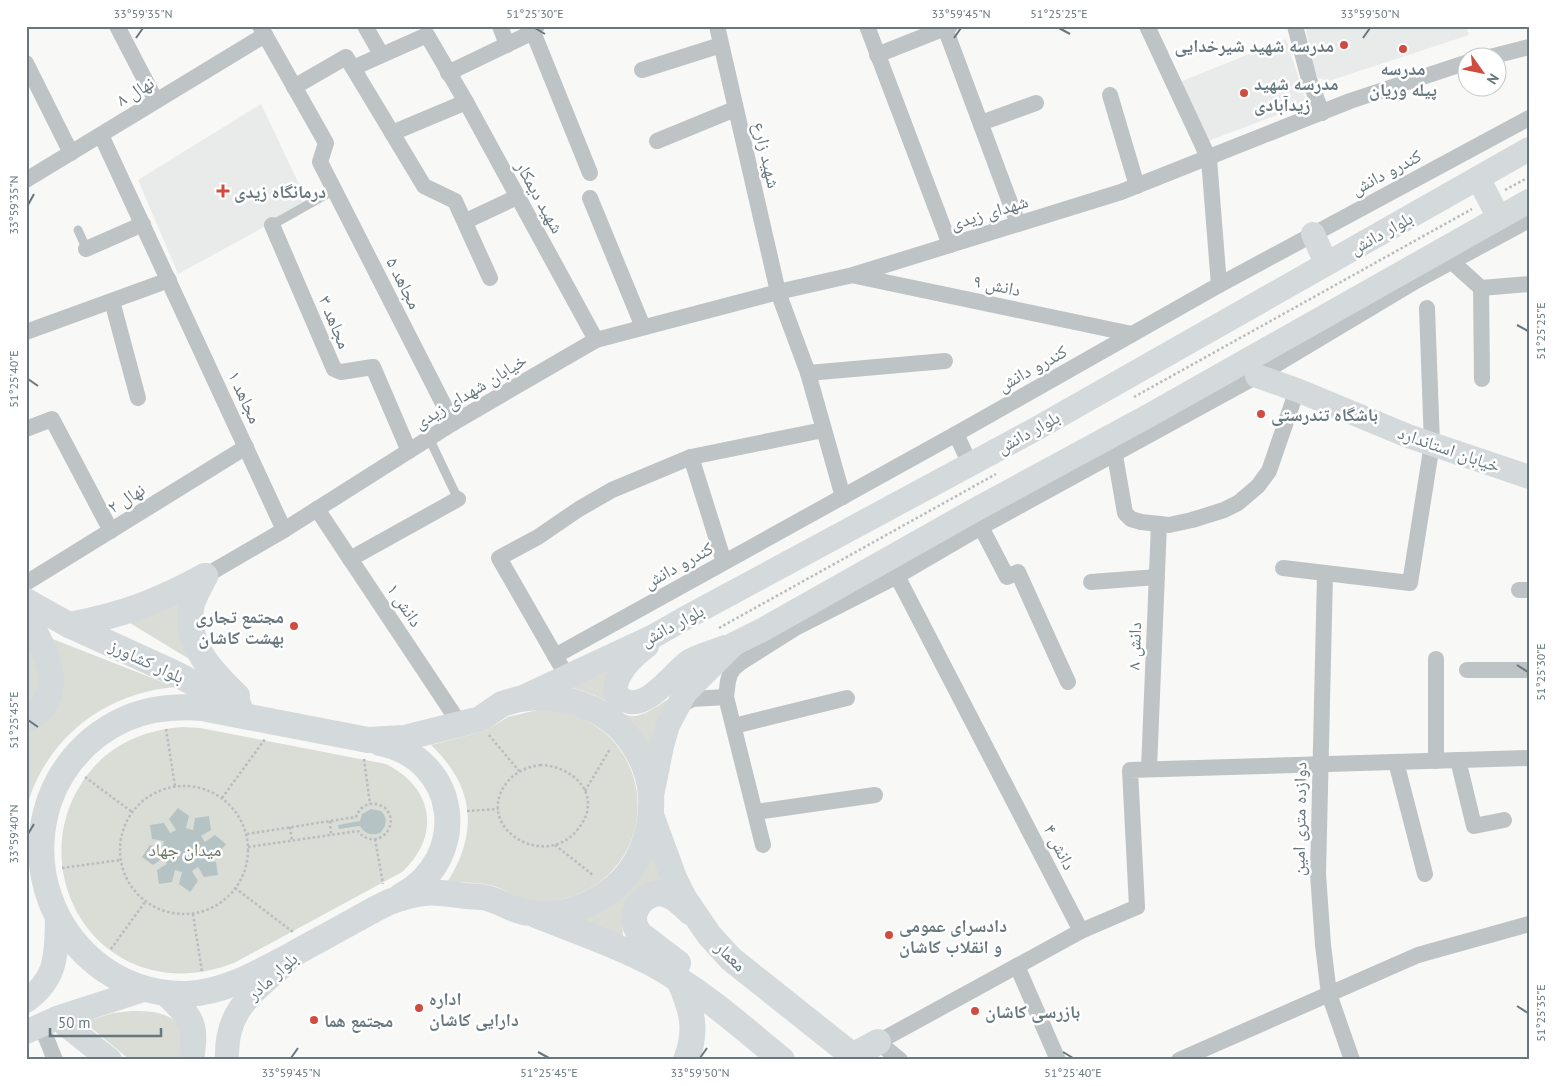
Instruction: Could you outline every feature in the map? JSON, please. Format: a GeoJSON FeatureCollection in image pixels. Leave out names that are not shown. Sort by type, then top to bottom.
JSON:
{"type":"FeatureCollection","features":[{"type":"Feature","properties":{"kind":"main road","name":"بلوار دانش"},"geometry":{"type":"LineString","coordinates":[[519,699],[652,637],[1034,430],[1529,148]]}},
{"type":"Feature","properties":{"kind":"main road"},"geometry":{"type":"LineString","coordinates":[[1478,178],[1499,218]]}},
{"type":"Feature","properties":{"kind":"main road"},"geometry":{"type":"LineString","coordinates":[[674,625],[640,651],[623,670],[616,685],[615,692],[619,697],[639,702],[651,696],[690,661],[734,644],[973,511],[1113,445],[1322,327],[1529,201]]}},
{"type":"Feature","properties":{"kind":"main road"},"geometry":{"type":"LineString","coordinates":[[1313,234],[1326,263]]}},
{"type":"Feature","properties":{"kind":"main road","name":"خیابان استاندارد"},"geometry":{"type":"LineString","coordinates":[[1257,376],[1297,390],[1408,436],[1529,477]]}},
{"type":"Feature","properties":{"kind":"main road"},"geometry":{"type":"LineString","coordinates":[[69,625],[103,619],[135,610],[170,596],[205,576]]}},
{"type":"Feature","properties":{"kind":"main road"},"geometry":{"type":"LineString","coordinates":[[205,576],[192,604],[190,619],[197,647],[202,658],[217,677],[239,698],[263,733]]}},
{"type":"Feature","properties":{"kind":"main road","name":"بلوار کشاورز"},"geometry":{"type":"LineString","coordinates":[[26,601],[69,625],[172,672],[263,733]]}},
{"type":"Feature","properties":{"kind":"main road"},"geometry":{"type":"LineString","coordinates":[[26,616],[48,662],[51,690],[40,710],[26,720]]}},
{"type":"Feature","properties":{"kind":"main road"},"geometry":{"type":"LineString","coordinates":[[387,888],[490,898],[515,911],[533,914],[567,912],[583,907],[608,892],[625,877],[635,863],[648,832],[662,746],[676,707],[685,693],[734,644]]}},
{"type":"Feature","properties":{"kind":"main road"},"geometry":{"type":"LineString","coordinates":[[368,754],[404,738],[470,721],[502,704],[519,699],[553,697],[570,699],[601,713],[615,723],[624,733],[636,749],[644,765],[649,781],[651,806]]}},
{"type":"Feature","properties":{"kind":"main road"},"geometry":{"type":"LineString","coordinates":[[26,860],[53,909],[68,934],[80,949],[108,953],[128,982],[156,991],[185,994],[206,978],[242,981],[293,938],[387,888],[414,889],[437,862],[444,846],[447,812],[442,793],[434,778],[423,764],[409,753],[393,745],[368,754],[263,733],[202,708],[183,706],[165,723],[126,719],[100,734],[78,754],[56,786],[46,813],[41,842],[41,862],[53,909],[56,950],[50,976],[34,996],[26,1001]]}},
{"type":"Feature","properties":{"kind":"main road","name":"معمار"},"geometry":{"type":"LineString","coordinates":[[651,806],[674,878],[694,915],[709,935],[731,959],[855,1058]]}},
{"type":"Feature","properties":{"kind":"main road"},"geometry":{"type":"LineString","coordinates":[[694,915],[669,895],[656,893],[642,901],[636,909],[634,919],[640,934],[705,983],[717,1006]]}},
{"type":"Feature","properties":{"kind":"main road"},"geometry":{"type":"LineString","coordinates":[[533,914],[650,963],[679,980],[717,1006],[782,1060]]}},
{"type":"Feature","properties":{"kind":"main road","name":"بلوار مادر"},"geometry":{"type":"LineString","coordinates":[[227,1060],[226,1044],[229,1030],[244,1001],[293,938]]}},
{"type":"Feature","properties":{"kind":"main road"},"geometry":{"type":"LineString","coordinates":[[679,980],[688,1000],[692,1018],[691,1047],[686,1060]]}},
{"type":"Feature","properties":{"kind":"main road"},"geometry":{"type":"LineString","coordinates":[[41,1025],[156,991]]}},
{"type":"Feature","properties":{"kind":"main road"},"geometry":{"type":"LineString","coordinates":[[156,991],[187,1015],[192,1024],[195,1034],[191,1060]]}},
{"type":"Feature","properties":{"kind":"main road"},"geometry":{"type":"LineString","coordinates":[[41,1025],[110,1060]]}},
{"type":"Feature","properties":{"kind":"main road"},"geometry":{"type":"LineString","coordinates":[[855,1058],[878,1042]]}},
{"type":"Feature","properties":{"kind":"street"},"geometry":{"type":"LineString","coordinates":[[117,26],[156,101]]}},
{"type":"Feature","properties":{"kind":"street"},"geometry":{"type":"LineString","coordinates":[[353,68],[381,54],[365,26]]}},
{"type":"Feature","properties":{"kind":"street"},"geometry":{"type":"LineString","coordinates":[[500,26],[507,45]]}},
{"type":"Feature","properties":{"kind":"street","name":"شهید زارع"},"geometry":{"type":"LineString","coordinates":[[717,26],[778,292],[808,373],[843,497]]}},
{"type":"Feature","properties":{"kind":"street"},"geometry":{"type":"LineString","coordinates":[[867,26],[950,245]]}},
{"type":"Feature","properties":{"kind":"street"},"geometry":{"type":"LineString","coordinates":[[1147,26],[1209,158],[1219,284]]}},
{"type":"Feature","properties":{"kind":"street"},"geometry":{"type":"LineString","coordinates":[[1295,26],[1309,79],[1322,113]]}},
{"type":"Feature","properties":{"kind":"street"},"geometry":{"type":"LineString","coordinates":[[877,55],[947,27],[1018,224]]}},
{"type":"Feature","properties":{"kind":"street"},"geometry":{"type":"LineString","coordinates":[[448,73],[507,45],[535,29],[590,174]]}},
{"type":"Feature","properties":{"kind":"street"},"geometry":{"type":"LineString","coordinates":[[262,31],[294,87],[346,57],[424,186],[456,201],[490,278]]}},
{"type":"Feature","properties":{"kind":"street","name":"نهال ۸"},"geometry":{"type":"LineString","coordinates":[[26,180],[156,101],[262,31]]}},
{"type":"Feature","properties":{"kind":"street","name":"شهید دیمکار"},"geometry":{"type":"LineString","coordinates":[[381,54],[427,35],[466,102],[516,197],[596,340]]}},
{"type":"Feature","properties":{"kind":"street"},"geometry":{"type":"LineString","coordinates":[[642,70],[721,45]]}},
{"type":"Feature","properties":{"kind":"street"},"geometry":{"type":"LineString","coordinates":[[1508,52],[1529,47]]}},
{"type":"Feature","properties":{"kind":"street"},"geometry":{"type":"LineString","coordinates":[[26,62],[71,153]]}},
{"type":"Feature","properties":{"kind":"street","name":"شهدای زیدی"},"geometry":{"type":"LineString","coordinates":[[778,292],[853,275],[1138,186],[1350,101],[1458,65]]}},
{"type":"Feature","properties":{"kind":"street","name":"مجاهد ۵"},"geometry":{"type":"LineString","coordinates":[[294,87],[326,143],[320,162],[453,423]]}},
{"type":"Feature","properties":{"kind":"street"},"geometry":{"type":"LineString","coordinates":[[1110,95],[1138,186]]}},
{"type":"Feature","properties":{"kind":"street"},"geometry":{"type":"LineString","coordinates":[[392,133],[466,102]]}},
{"type":"Feature","properties":{"kind":"street"},"geometry":{"type":"LineString","coordinates":[[981,123],[1036,103]]}},
{"type":"Feature","properties":{"kind":"street"},"geometry":{"type":"LineString","coordinates":[[657,142],[736,109]]}},
{"type":"Feature","properties":{"kind":"street","name":"کندرو دانش"},"geometry":{"type":"LineString","coordinates":[[555,656],[956,434],[1219,284],[1529,118]]}},
{"type":"Feature","properties":{"kind":"street","name":"مجاهد ۱"},"geometry":{"type":"LineString","coordinates":[[101,134],[284,530]]}},
{"type":"Feature","properties":{"kind":"street"},"geometry":{"type":"LineString","coordinates":[[466,221],[516,197]]}},
{"type":"Feature","properties":{"kind":"street"},"geometry":{"type":"LineString","coordinates":[[590,198],[643,327]]}},
{"type":"Feature","properties":{"kind":"street"},"geometry":{"type":"LineString","coordinates":[[763,846],[726,697],[730,674],[740,663],[797,627],[896,576],[981,527],[1113,445],[1257,376],[1322,327],[1529,220]]}},
{"type":"Feature","properties":{"kind":"street"},"geometry":{"type":"LineString","coordinates":[[88,252],[142,224]]}},
{"type":"Feature","properties":{"kind":"street","name":"مجاهد ۳"},"geometry":{"type":"LineString","coordinates":[[272,225],[334,369],[341,372],[373,367],[409,450]]}},
{"type":"Feature","properties":{"kind":"street"},"geometry":{"type":"LineString","coordinates":[[1452,261],[1481,288],[1482,379]]}},
{"type":"Feature","properties":{"kind":"street","name":"دانش ۹"},"geometry":{"type":"LineString","coordinates":[[853,275],[1132,334]]}},
{"type":"Feature","properties":{"kind":"street"},"geometry":{"type":"LineString","coordinates":[[26,332],[168,280]]}},
{"type":"Feature","properties":{"kind":"street"},"geometry":{"type":"LineString","coordinates":[[1481,288],[1529,284]]}},
{"type":"Feature","properties":{"kind":"street","name":"خیابان شهدای زیدی"},"geometry":{"type":"LineString","coordinates":[[205,576],[284,530],[428,438],[596,340],[778,292]]}},
{"type":"Feature","properties":{"kind":"street"},"geometry":{"type":"LineString","coordinates":[[112,301],[138,398]]}},
{"type":"Feature","properties":{"kind":"street"},"geometry":{"type":"LineString","coordinates":[[1283,568],[1410,583],[1432,444],[1427,308]]}},
{"type":"Feature","properties":{"kind":"street"},"geometry":{"type":"LineString","coordinates":[[808,373],[945,360]]}},
{"type":"Feature","properties":{"kind":"street"},"geometry":{"type":"LineString","coordinates":[[1113,445],[1125,513],[1130,519],[1169,525],[1192,520],[1238,504],[1258,486],[1269,471],[1297,390]]}},
{"type":"Feature","properties":{"kind":"street"},"geometry":{"type":"LineString","coordinates":[[26,429],[52,419],[111,531]]}},
{"type":"Feature","properties":{"kind":"street"},"geometry":{"type":"LineString","coordinates":[[568,676],[499,558],[538,537],[579,509],[612,490],[691,457],[823,430]]}},
{"type":"Feature","properties":{"kind":"street"},"geometry":{"type":"LineString","coordinates":[[956,434],[970,464]]}},
{"type":"Feature","properties":{"kind":"street","name":"نهال ۲"},"geometry":{"type":"LineString","coordinates":[[26,583],[246,447]]}},
{"type":"Feature","properties":{"kind":"street"},"geometry":{"type":"LineString","coordinates":[[691,457],[724,562]]}},
{"type":"Feature","properties":{"kind":"street"},"geometry":{"type":"LineString","coordinates":[[350,559],[458,500]]}},
{"type":"Feature","properties":{"kind":"street","name":"دانش ۱"},"geometry":{"type":"LineString","coordinates":[[317,509],[350,559],[470,721]]}},
{"type":"Feature","properties":{"kind":"street","name":"دانش ۸"},"geometry":{"type":"LineString","coordinates":[[1150,769],[1159,524]]}},
{"type":"Feature","properties":{"kind":"street"},"geometry":{"type":"LineString","coordinates":[[981,527],[1007,577],[1018,572],[1068,682]]}},
{"type":"Feature","properties":{"kind":"street","name":"دوازده متری امین"},"geometry":{"type":"LineString","coordinates":[[1325,574],[1318,874],[1323,945],[1330,994],[1352,1060]]}},
{"type":"Feature","properties":{"kind":"street","name":"دانش ۴"},"geometry":{"type":"LineString","coordinates":[[896,576],[1081,931]]}},
{"type":"Feature","properties":{"kind":"street"},"geometry":{"type":"LineString","coordinates":[[1091,582],[1157,577]]}},
{"type":"Feature","properties":{"kind":"street"},"geometry":{"type":"LineString","coordinates":[[1436,660],[1436,761]]}},
{"type":"Feature","properties":{"kind":"street"},"geometry":{"type":"LineString","coordinates":[[1467,670],[1529,670]]}},
{"type":"Feature","properties":{"kind":"street"},"geometry":{"type":"LineString","coordinates":[[676,707],[692,699],[726,697]]}},
{"type":"Feature","properties":{"kind":"street"},"geometry":{"type":"LineString","coordinates":[[734,726],[847,698]]}},
{"type":"Feature","properties":{"kind":"street"},"geometry":{"type":"LineString","coordinates":[[900,1060],[878,1042],[1081,931],[1137,907],[1130,770],[1529,758]]}},
{"type":"Feature","properties":{"kind":"street"},"geometry":{"type":"LineString","coordinates":[[1458,760],[1474,826],[1504,820]]}},
{"type":"Feature","properties":{"kind":"street"},"geometry":{"type":"LineString","coordinates":[[1396,762],[1424,874]]}},
{"type":"Feature","properties":{"kind":"street"},"geometry":{"type":"LineString","coordinates":[[756,812],[875,795]]}},
{"type":"Feature","properties":{"kind":"street"},"geometry":{"type":"LineString","coordinates":[[1179,1060],[1418,955],[1529,924]]}},
{"type":"Feature","properties":{"kind":"street"},"geometry":{"type":"LineString","coordinates":[[1017,966],[1058,1060]]}},
{"type":"Feature","properties":{"kind":"street"},"geometry":{"type":"LineString","coordinates":[[41,1025],[55,1060]]}},
{"type":"Feature","properties":{"kind":"lane"},"geometry":{"type":"LineString","coordinates":[[272,225],[334,190]]}},
{"type":"Feature","properties":{"kind":"lane"},"geometry":{"type":"LineString","coordinates":[[78,230],[88,252]]}},
{"type":"Feature","properties":{"kind":"lane"},"geometry":{"type":"LineString","coordinates":[[428,438],[458,500]]}},
{"type":"Feature","properties":{"kind":"path"},"geometry":{"type":"LineString","coordinates":[[470,721],[486,731],[520,772]]}},
{"type":"Feature","properties":{"kind":"path"},"geometry":{"type":"LineString","coordinates":[[165,723],[175,786]]}},
{"type":"Feature","properties":{"kind":"path"},"geometry":{"type":"LineString","coordinates":[[222,798],[263,733]]}},
{"type":"Feature","properties":{"kind":"path"},"geometry":{"type":"LineString","coordinates":[[585,791],[614,742],[624,733]]}},
{"type":"Feature","properties":{"kind":"path"},"geometry":{"type":"LineString","coordinates":[[368,754],[370,804]]}},
{"type":"Feature","properties":{"kind":"path"},"geometry":{"type":"LineString","coordinates":[[540,765],[559,768],[575,777],[585,791],[588,802],[584,821],[572,836],[555,845],[546,847],[527,844],[511,834],[500,818],[498,799],[507,782],[520,772],[531,767],[540,765]]}},
{"type":"Feature","properties":{"kind":"path"},"geometry":{"type":"LineString","coordinates":[[81,783],[89,772]]}},
{"type":"Feature","properties":{"kind":"path"},"geometry":{"type":"LineString","coordinates":[[85,777],[132,812]]}},
{"type":"Feature","properties":{"kind":"path"},"geometry":{"type":"LineString","coordinates":[[175,786],[200,788],[222,798],[237,814],[246,834],[248,847],[245,869],[235,888],[217,905],[206,911],[193,914],[168,913],[146,902],[129,884],[120,860],[122,835],[132,812],[151,795],[175,786]]}},
{"type":"Feature","properties":{"kind":"path"},"geometry":{"type":"LineString","coordinates":[[246,834],[356,817],[361,809],[370,804],[381,806],[389,814],[390,819],[390,825],[385,834],[375,839],[365,837],[358,831],[248,847]]}},
{"type":"Feature","properties":{"kind":"path"},"geometry":{"type":"LineString","coordinates":[[466,804],[468,820]]}},
{"type":"Feature","properties":{"kind":"path"},"geometry":{"type":"LineString","coordinates":[[330,821],[332,835]]}},
{"type":"Feature","properties":{"kind":"path"},"geometry":{"type":"LineString","coordinates":[[290,827],[292,841]]}},
{"type":"Feature","properties":{"kind":"path"},"geometry":{"type":"LineString","coordinates":[[375,839],[387,888]]}},
{"type":"Feature","properties":{"kind":"path"},"geometry":{"type":"LineString","coordinates":[[555,845],[600,881],[608,892]]}},
{"type":"Feature","properties":{"kind":"path"},"geometry":{"type":"LineString","coordinates":[[61,860],[62,868],[120,860]]}},
{"type":"Feature","properties":{"kind":"path"},"geometry":{"type":"LineString","coordinates":[[235,888],[293,938]]}},
{"type":"Feature","properties":{"kind":"path"},"geometry":{"type":"LineString","coordinates":[[108,953],[146,902]]}},
{"type":"Feature","properties":{"kind":"path"},"geometry":{"type":"LineString","coordinates":[[193,914],[206,978]]}},
{"type":"Feature","properties":{"kind":"shaded area","name":"مدرسه شهید شیرخدایی"},"geometry":{"type":"Polygon","coordinates":[[[1305,26],[1466,26],[1469,35],[1329,81],[1318,78],[1314,71],[1305,26]]]}},
{"type":"Feature","properties":{"kind":"shaded area","name":"مدرسه شهید زیدآبادی"},"geometry":{"type":"Polygon","coordinates":[[[1286,39],[1307,104],[1208,141],[1180,82],[1286,39]]]}},
{"type":"Feature","properties":{"kind":"shaded area","name":"درمانگاه زیدی"},"geometry":{"type":"Polygon","coordinates":[[[261,104],[308,203],[178,274],[138,180],[261,104]]]}},
{"type":"Feature","properties":{"kind":"shaded area"},"geometry":{"type":"Polygon","coordinates":[[[178,808],[189,816],[186,828],[193,830],[195,818],[209,816],[211,830],[201,836],[205,842],[215,835],[226,844],[217,855],[206,852],[204,859],[216,862],[218,875],[204,877],[198,867],[192,871],[198,881],[190,892],[179,884],[182,872],[175,870],[172,882],[159,884],[157,870],[167,864],[163,858],[153,865],[142,857],[150,845],[162,849],[164,841],[152,839],[150,825],[164,823],[170,833],[176,830],[169,819],[178,808]]]}},
{"type":"Feature","properties":{"kind":"shaded area"},"geometry":{"type":"Polygon","coordinates":[[[371,809],[381,811],[385,816],[385,825],[380,833],[368,834],[360,826],[339,829],[338,825],[360,821],[362,814],[371,809]]]}},
{"type":"Feature","properties":{"kind":"green space"},"geometry":{"type":"Polygon","coordinates":[[[189,593],[199,665],[125,620],[189,593]]]}},
{"type":"Feature","properties":{"kind":"green space"},"geometry":{"type":"Polygon","coordinates":[[[45,636],[175,687],[149,691],[124,699],[102,710],[81,724],[63,741],[47,761],[35,784],[26,809],[26,731],[37,726],[45,636]]]}},
{"type":"Feature","properties":{"kind":"green space"},"geometry":{"type":"Polygon","coordinates":[[[26,639],[35,652],[40,690],[26,708],[26,639]]]}},
{"type":"Feature","properties":{"kind":"green space"},"geometry":{"type":"Polygon","coordinates":[[[624,660],[617,709],[595,695],[568,687],[624,660]]]}},
{"type":"Feature","properties":{"kind":"green space"},"geometry":{"type":"Polygon","coordinates":[[[677,693],[652,757],[635,727],[621,712],[630,716],[640,715],[677,693]]]}},
{"type":"Feature","properties":{"kind":"green space"},"geometry":{"type":"Polygon","coordinates":[[[537,710],[559,711],[581,718],[602,731],[618,747],[630,767],[636,789],[638,811],[634,834],[624,855],[609,874],[594,886],[576,895],[558,900],[529,900],[494,886],[448,881],[458,862],[464,844],[468,827],[467,810],[463,793],[456,777],[431,745],[485,731],[508,717],[537,710]]]}},
{"type":"Feature","properties":{"kind":"green space","name":"میدان جهاد"},"geometry":{"type":"Polygon","coordinates":[[[183,727],[200,728],[386,764],[402,774],[414,786],[422,799],[427,814],[427,828],[423,843],[414,858],[402,872],[234,963],[193,973],[173,973],[152,970],[124,959],[100,942],[82,920],[69,895],[63,868],[62,839],[68,811],[81,784],[90,771],[112,750],[153,732],[183,727]]]}},
{"type":"Feature","properties":{"kind":"green space"},"geometry":{"type":"Polygon","coordinates":[[[653,839],[678,897],[622,923],[623,936],[565,919],[653,839]]]}},
{"type":"Feature","properties":{"kind":"green space"},"geometry":{"type":"Polygon","coordinates":[[[132,1011],[159,1013],[171,1018],[183,1027],[179,1060],[130,1060],[84,1022],[113,1013],[132,1011]]]}},
{"type":"Feature","properties":{"kind":"place","name":"مدرسه شهید شیرخدایی"},"geometry":{"type":"Point","coordinates":[1344,45]}},
{"type":"Feature","properties":{"kind":"place","name":"مدرسه پیله وریان"},"geometry":{"type":"Point","coordinates":[1403,49]}},
{"type":"Feature","properties":{"kind":"place","name":"مدرسه شهید زیدآبادی"},"geometry":{"type":"Point","coordinates":[1244,93]}},
{"type":"Feature","properties":{"kind":"place","name":"درمانگاه زیدی"},"geometry":{"type":"Point","coordinates":[223,191]}},
{"type":"Feature","properties":{"kind":"place","name":"باشگاه تندرستی"},"geometry":{"type":"Point","coordinates":[1261,414]}},
{"type":"Feature","properties":{"kind":"place","name":"مجتمع تجاری بهشت کاشان"},"geometry":{"type":"Point","coordinates":[294,626]}},
{"type":"Feature","properties":{"kind":"place","name":"دادسرای عمومی و انقلاب کاشان"},"geometry":{"type":"Point","coordinates":[889,935]}},
{"type":"Feature","properties":{"kind":"place","name":"اداره دارایی کاشان"},"geometry":{"type":"Point","coordinates":[419,1008]}},
{"type":"Feature","properties":{"kind":"place","name":"بازرسی کاشان"},"geometry":{"type":"Point","coordinates":[975,1011]}},
{"type":"Feature","properties":{"kind":"place","name":"مجتمع هما"},"geometry":{"type":"Point","coordinates":[314,1020]}}]}
